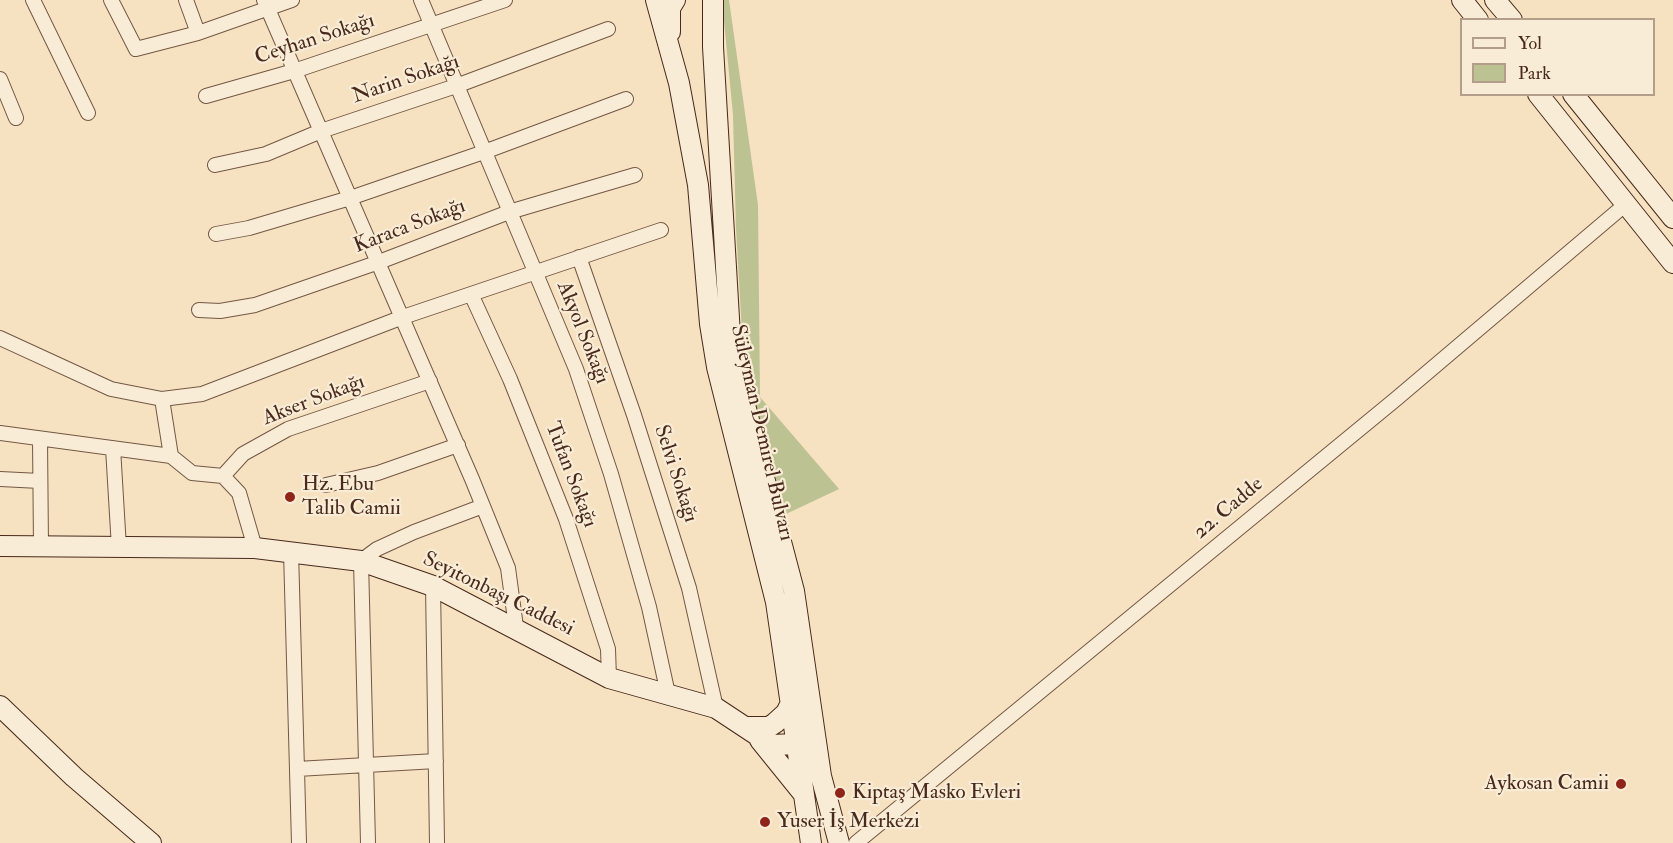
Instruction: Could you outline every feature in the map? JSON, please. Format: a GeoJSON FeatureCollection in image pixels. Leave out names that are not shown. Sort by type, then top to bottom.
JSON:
{"type":"FeatureCollection","features":[{"type":"Feature","properties":{"kind":"main road","name":"Süleyman Demirel Bulvarı"},"geometry":{"type":"LineString","coordinates":[[656,0],[672,50],[698,185],[713,343],[776,602],[811,843]]}},
{"type":"Feature","properties":{"kind":"main road"},"geometry":{"type":"LineString","coordinates":[[672,50],[669,16],[675,0]]}},
{"type":"Feature","properties":{"kind":"main road"},"geometry":{"type":"LineString","coordinates":[[705,0],[713,47]]}},
{"type":"Feature","properties":{"kind":"main road","name":"Süleyman Demirel Bulvarı"},"geometry":{"type":"LineString","coordinates":[[713,0],[713,47],[731,352],[794,591],[821,776],[839,843]]}},
{"type":"Feature","properties":{"kind":"main road"},"geometry":{"type":"LineString","coordinates":[[1462,0],[1476,18]]}},
{"type":"Feature","properties":{"kind":"main road"},"geometry":{"type":"LineString","coordinates":[[1495,0],[1510,18]]}},
{"type":"Feature","properties":{"kind":"main road"},"geometry":{"type":"LineString","coordinates":[[1540,96],[1673,263]]}},
{"type":"Feature","properties":{"kind":"main road"},"geometry":{"type":"LineString","coordinates":[[1574,96],[1673,218]]}},
{"type":"Feature","properties":{"kind":"main road","name":"Seyitonbaşı Caddesi"},"geometry":{"type":"LineString","coordinates":[[0,546],[255,548],[361,561],[433,586],[516,627],[609,678],[716,708],[772,745],[796,744]]}},
{"type":"Feature","properties":{"kind":"main road"},"geometry":{"type":"LineString","coordinates":[[748,727],[769,727],[786,713],[791,703]]}},
{"type":"Feature","properties":{"kind":"main road"},"geometry":{"type":"LineString","coordinates":[[3,713],[151,843]]}},
{"type":"Feature","properties":{"kind":"main road","name":"Seyitonbaşı Caddesi"},"geometry":{"type":"LineString","coordinates":[[748,727],[804,794]]}},
{"type":"Feature","properties":{"kind":"main road"},"geometry":{"type":"LineString","coordinates":[[796,744],[814,735]]}},
{"type":"Feature","properties":{"kind":"street"},"geometry":{"type":"LineString","coordinates":[[33,0],[88,113]]}},
{"type":"Feature","properties":{"kind":"street"},"geometry":{"type":"LineString","coordinates":[[111,0],[136,50],[198,33],[266,5],[292,0]]}},
{"type":"Feature","properties":{"kind":"street"},"geometry":{"type":"LineString","coordinates":[[186,0],[198,33]]}},
{"type":"Feature","properties":{"kind":"street","name":"Akyol Sokağı"},"geometry":{"type":"LineString","coordinates":[[421,0],[576,369],[612,474],[649,607],[668,694]]}},
{"type":"Feature","properties":{"kind":"street","name":"Ceyhan Sokağı"},"geometry":{"type":"LineString","coordinates":[[206,96],[294,70],[506,0]]}},
{"type":"Feature","properties":{"kind":"street"},"geometry":{"type":"LineString","coordinates":[[266,5],[403,317],[508,568],[516,627]]}},
{"type":"Feature","properties":{"kind":"street","name":"Narin Sokağı"},"geometry":{"type":"LineString","coordinates":[[214,165],[266,154],[321,131],[456,86],[608,29]]}},
{"type":"Feature","properties":{"kind":"street"},"geometry":{"type":"LineString","coordinates":[[0,79],[16,118]]}},
{"type":"Feature","properties":{"kind":"street"},"geometry":{"type":"LineString","coordinates":[[216,234],[249,228],[350,198],[484,152],[626,99]]}},
{"type":"Feature","properties":{"kind":"street","name":"Karaca Sokağı"},"geometry":{"type":"LineString","coordinates":[[199,310],[220,311],[255,305],[379,262],[509,212],[635,175]]}},
{"type":"Feature","properties":{"kind":"street","name":"22. Cadde"},"geometry":{"type":"LineString","coordinates":[[856,843],[1387,406],[1626,204]]}},
{"type":"Feature","properties":{"kind":"street"},"geometry":{"type":"LineString","coordinates":[[0,338],[111,389],[162,399],[202,394],[403,317],[661,230]]}},
{"type":"Feature","properties":{"kind":"street","name":"Selvi Sokağı"},"geometry":{"type":"LineString","coordinates":[[579,258],[634,415],[689,588],[716,708]]}},
{"type":"Feature","properties":{"kind":"street","name":"Tufan Sokağı"},"geometry":{"type":"LineString","coordinates":[[471,294],[510,379],[566,519],[608,649],[609,678]]}},
{"type":"Feature","properties":{"kind":"street","name":"Akser Sokağı"},"geometry":{"type":"LineString","coordinates":[[223,476],[243,454],[288,429],[430,381]]}},
{"type":"Feature","properties":{"kind":"street"},"geometry":{"type":"LineString","coordinates":[[162,399],[171,456]]}},
{"type":"Feature","properties":{"kind":"street"},"geometry":{"type":"LineString","coordinates":[[0,433],[171,456],[192,473],[223,476],[239,493],[255,548]]}},
{"type":"Feature","properties":{"kind":"street"},"geometry":{"type":"LineString","coordinates":[[40,439],[41,546]]}},
{"type":"Feature","properties":{"kind":"street"},"geometry":{"type":"LineString","coordinates":[[326,485],[378,473],[458,445]]}},
{"type":"Feature","properties":{"kind":"street"},"geometry":{"type":"LineString","coordinates":[[113,448],[119,548]]}},
{"type":"Feature","properties":{"kind":"street"},"geometry":{"type":"LineString","coordinates":[[0,479],[40,481]]}},
{"type":"Feature","properties":{"kind":"street"},"geometry":{"type":"LineString","coordinates":[[368,843],[364,764],[361,561],[377,549],[414,532],[483,507]]}},
{"type":"Feature","properties":{"kind":"street"},"geometry":{"type":"LineString","coordinates":[[291,551],[299,843]]}},
{"type":"Feature","properties":{"kind":"street"},"geometry":{"type":"LineString","coordinates":[[433,586],[437,843]]}},
{"type":"Feature","properties":{"kind":"street"},"geometry":{"type":"LineString","coordinates":[[297,769],[436,761]]}},
{"type":"Feature","properties":{"kind":"green space"},"geometry":{"type":"Polygon","coordinates":[[[722,0],[729,0],[758,205],[760,397],[839,489],[786,514],[744,366],[736,229],[733,115],[722,0]]]}},
{"type":"Feature","properties":{"kind":"place","name":"Hz. Ebu Talib Camii"},"geometry":{"type":"Point","coordinates":[290,497]}},
{"type":"Feature","properties":{"kind":"place","name":"Aykosan Camii"},"geometry":{"type":"Point","coordinates":[1621,784]}},
{"type":"Feature","properties":{"kind":"place","name":"Kiptaş Masko Evleri"},"geometry":{"type":"Point","coordinates":[840,793]}},
{"type":"Feature","properties":{"kind":"place","name":"Yuser İş Merkezi"},"geometry":{"type":"Point","coordinates":[765,822]}}]}
